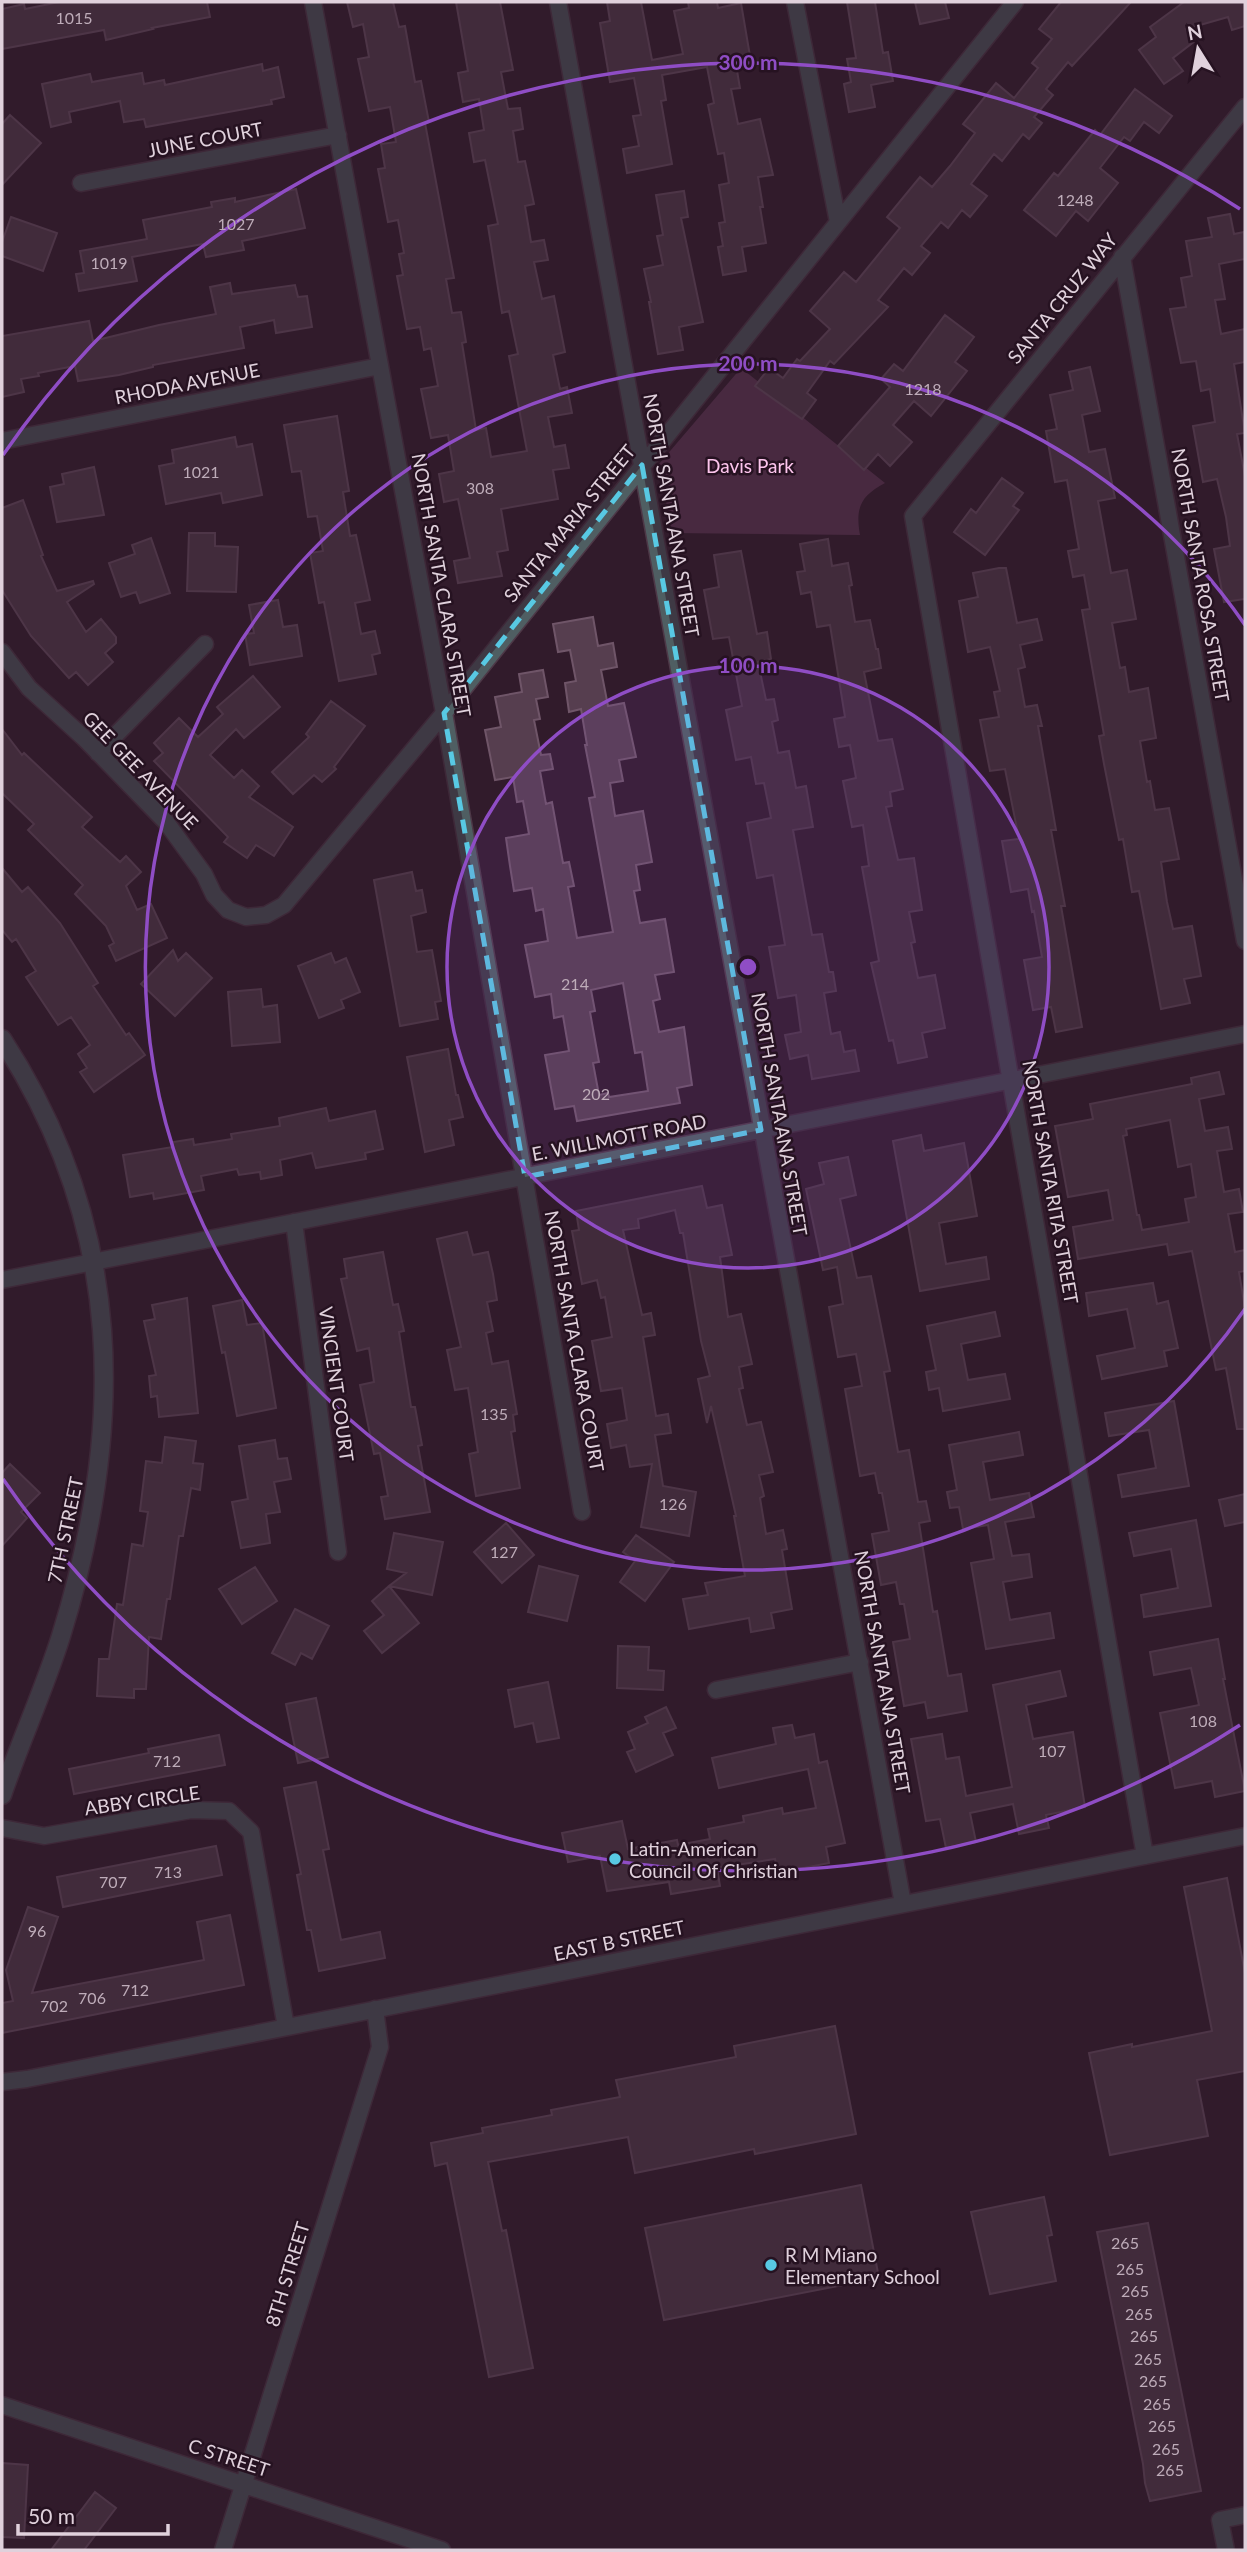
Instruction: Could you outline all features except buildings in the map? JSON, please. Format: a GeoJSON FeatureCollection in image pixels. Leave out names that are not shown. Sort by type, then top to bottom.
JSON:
{"type":"FeatureCollection","features":[{"type":"Feature","properties":{"kind":"street","name":"NORTH SANTA CLARA STREET"},"geometry":{"type":"LineString","coordinates":[[313,2],[444,713],[525,1177]]}},
{"type":"Feature","properties":{"kind":"street","name":"NORTH SANTA ANA STREET"},"geometry":{"type":"LineString","coordinates":[[558,2],[903,1903]]}},
{"type":"Feature","properties":{"kind":"street"},"geometry":{"type":"LineString","coordinates":[[795,2],[838,222]]}},
{"type":"Feature","properties":{"kind":"street","name":"SANTA MARIA STREET"},"geometry":{"type":"LineString","coordinates":[[246,918],[265,915],[284,905],[444,713],[1015,2]]}},
{"type":"Feature","properties":{"kind":"street","name":"SANTA CRUZ WAY"},"geometry":{"type":"LineString","coordinates":[[913,516],[1245,107]]}},
{"type":"Feature","properties":{"kind":"street","name":"JUNE COURT"},"geometry":{"type":"LineString","coordinates":[[80,183],[338,135]]}},
{"type":"Feature","properties":{"kind":"street","name":"NORTH SANTA ROSA STREET"},"geometry":{"type":"LineString","coordinates":[[1122,257],[1245,941]]}},
{"type":"Feature","properties":{"kind":"street","name":"RHODA AVENUE"},"geometry":{"type":"LineString","coordinates":[[2,441],[380,366]]}},
{"type":"Feature","properties":{"kind":"street","name":"NORTH SANTA RITA STREET"},"geometry":{"type":"LineString","coordinates":[[913,516],[1145,1856]]}},
{"type":"Feature","properties":{"kind":"street"},"geometry":{"type":"LineString","coordinates":[[98,753],[205,644]]}},
{"type":"Feature","properties":{"kind":"street","name":"GEE GEE AVENUE"},"geometry":{"type":"LineString","coordinates":[[2,652],[29,688],[98,753],[180,839],[204,874],[214,895],[228,910],[246,918]]}},
{"type":"Feature","properties":{"kind":"street","name":"E. WILLMOTT ROAD"},"geometry":{"type":"LineString","coordinates":[[2,1280],[1245,1034]]}},
{"type":"Feature","properties":{"kind":"street","name":"7TH STREET"},"geometry":{"type":"LineString","coordinates":[[2,1039],[38,1101],[72,1178],[99,1290],[105,1356],[105,1400],[100,1459],[92,1511],[75,1587],[61,1638],[2,1795]]}},
{"type":"Feature","properties":{"kind":"street","name":"NORTH SANTA CLARA COURT"},"geometry":{"type":"LineString","coordinates":[[525,1177],[582,1512]]}},
{"type":"Feature","properties":{"kind":"street","name":"VINCIENT COURT"},"geometry":{"type":"LineString","coordinates":[[293,1222],[338,1552]]}},
{"type":"Feature","properties":{"kind":"street"},"geometry":{"type":"LineString","coordinates":[[716,1690],[860,1662]]}},
{"type":"Feature","properties":{"kind":"street","name":"ABBY CIRCLE"},"geometry":{"type":"LineString","coordinates":[[2,1828],[44,1836],[191,1810],[229,1811],[251,1832],[286,2026]]}},
{"type":"Feature","properties":{"kind":"street","name":"EAST B STREET"},"geometry":{"type":"LineString","coordinates":[[2,2082],[522,1982],[1245,1836]]}},
{"type":"Feature","properties":{"kind":"street","name":"8TH STREET"},"geometry":{"type":"LineString","coordinates":[[223,2550],[380,2048],[375,2009]]}},
{"type":"Feature","properties":{"kind":"street","name":"C STREET"},"geometry":{"type":"LineString","coordinates":[[2,2405],[442,2550]]}},
{"type":"Feature","properties":{"kind":"street"},"geometry":{"type":"LineString","coordinates":[[1226,2550],[1220,2520],[1245,2515]]}},
{"type":"Feature","properties":{"kind":"highlighted area"},"geometry":{"type":"Polygon","coordinates":[[[642,465],[761,1130],[525,1177],[444,713],[642,465]]]}},
{"type":"Feature","properties":{"kind":"green space","name":"Davis Park"},"geometry":{"type":"Polygon","coordinates":[[[741,368],[885,483],[870,493],[862,503],[858,517],[860,535],[672,533],[659,464],[741,368]]]}},
{"type":"Feature","properties":{"kind":"place","name":"Latin-American Council Of Christian"},"geometry":{"type":"Point","coordinates":[615,1859]}},
{"type":"Feature","properties":{"kind":"place","name":"R M Miano Elementary School"},"geometry":{"type":"Point","coordinates":[771,2265]}}]}
